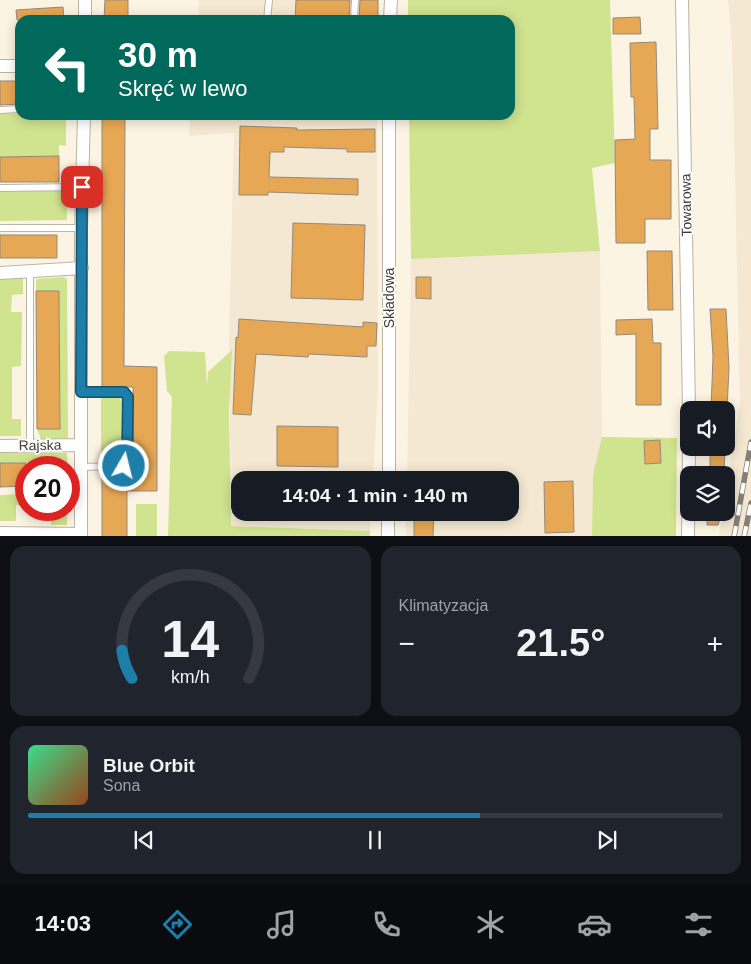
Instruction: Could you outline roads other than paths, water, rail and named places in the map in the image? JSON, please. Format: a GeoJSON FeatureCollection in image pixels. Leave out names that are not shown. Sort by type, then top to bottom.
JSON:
{"type":"FeatureCollection","features":[{"type":"Feature","properties":{"kind":"street"},"geometry":{"type":"LineString","coordinates":[[85,0],[85,15]]}},
{"type":"Feature","properties":{"kind":"street"},"geometry":{"type":"LineString","coordinates":[[390,15],[391,0]]}},
{"type":"Feature","properties":{"kind":"street","name":"Towarowa"},"geometry":{"type":"LineString","coordinates":[[682,0],[689,401]]}},
{"type":"Feature","properties":{"kind":"street"},"geometry":{"type":"LineString","coordinates":[[0,66],[15,66]]}},
{"type":"Feature","properties":{"kind":"street"},"geometry":{"type":"LineString","coordinates":[[80,456],[81,228],[84,120]]}},
{"type":"Feature","properties":{"kind":"street","name":"Składowa"},"geometry":{"type":"LineString","coordinates":[[389,120],[389,471]]}},
{"type":"Feature","properties":{"kind":"street"},"geometry":{"type":"LineString","coordinates":[[0,273],[82,268]]}},
{"type":"Feature","properties":{"kind":"street","name":"Rajska"},"geometry":{"type":"LineString","coordinates":[[0,446],[80,445]]}},
{"type":"Feature","properties":{"kind":"street"},"geometry":{"type":"LineString","coordinates":[[688,536],[689,456]]}},
{"type":"Feature","properties":{"kind":"street"},"geometry":{"type":"LineString","coordinates":[[0,533],[81,535],[80,467]]}},
{"type":"Feature","properties":{"kind":"street"},"geometry":{"type":"LineString","coordinates":[[388,521],[388,536]]}},
{"type":"Feature","properties":{"kind":"lane"},"geometry":{"type":"LineString","coordinates":[[268,15],[269,0]]}},
{"type":"Feature","properties":{"kind":"lane"},"geometry":{"type":"LineString","coordinates":[[354,15],[355,0]]}},
{"type":"Feature","properties":{"kind":"lane"},"geometry":{"type":"LineString","coordinates":[[0,110],[15,109]]}},
{"type":"Feature","properties":{"kind":"lane"},"geometry":{"type":"LineString","coordinates":[[0,188],[82,187]]}},
{"type":"Feature","properties":{"kind":"lane"},"geometry":{"type":"LineString","coordinates":[[0,228],[81,228]]}},
{"type":"Feature","properties":{"kind":"lane"},"geometry":{"type":"LineString","coordinates":[[30,270],[30,446]]}},
{"type":"Feature","properties":{"kind":"lane"},"geometry":{"type":"LineString","coordinates":[[80,467],[124,466],[127,463],[128,397],[124,392],[81,392]]}},
{"type":"Feature","properties":{"kind":"railway"},"geometry":{"type":"LineString","coordinates":[[734,536],[751,442]]}},
{"type":"Feature","properties":{"kind":"railway"},"geometry":{"type":"LineString","coordinates":[[744,536],[751,503]]}}]}
